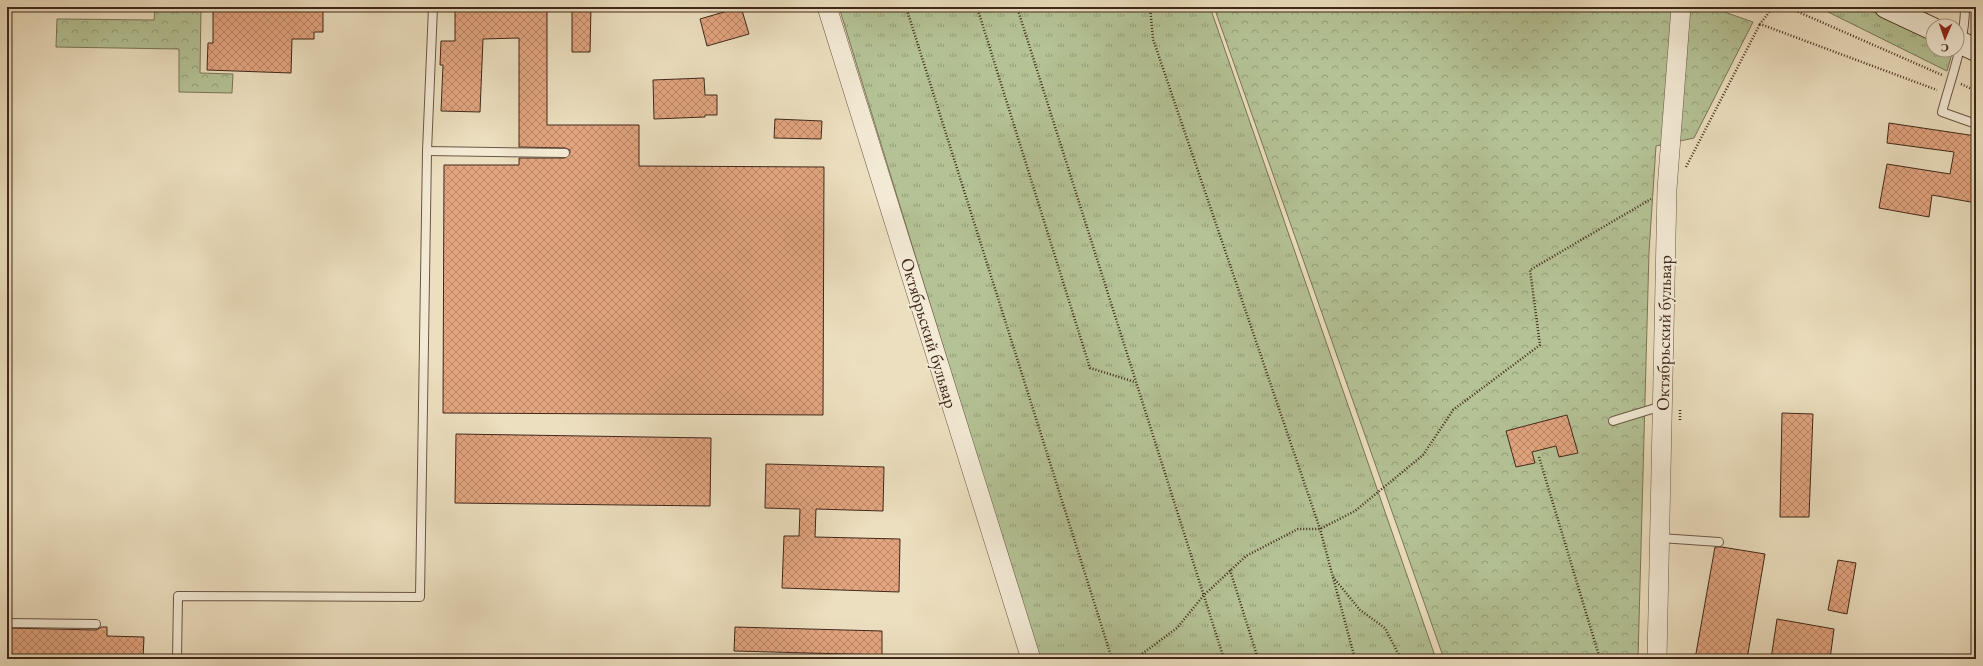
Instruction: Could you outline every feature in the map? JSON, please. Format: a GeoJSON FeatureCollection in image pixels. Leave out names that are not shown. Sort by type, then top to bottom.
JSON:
{"type":"FeatureCollection","features":[{"type":"Feature","properties":{"kind":"main road"},"geometry":{"type":"LineString","coordinates":[[1886,7],[1925,25]]}},
{"type":"Feature","properties":{"kind":"street","name":"Октябрьский бульвар"},"geometry":{"type":"LineString","coordinates":[[828,7],[1031,659]]}},
{"type":"Feature","properties":{"kind":"street","name":"Октябрьский бульвар"},"geometry":{"type":"LineString","coordinates":[[1657,659],[1667,189],[1681,7]]}},
{"type":"Feature","properties":{"kind":"lane"},"geometry":{"type":"LineString","coordinates":[[177,659],[178,596],[420,597],[427,151],[433,7]]}},
{"type":"Feature","properties":{"kind":"lane"},"geometry":{"type":"LineString","coordinates":[[1965,7],[1965,18]]}},
{"type":"Feature","properties":{"kind":"lane"},"geometry":{"type":"LineString","coordinates":[[1959,58],[1951,79],[1942,112],[1976,124]]}},
{"type":"Feature","properties":{"kind":"lane"},"geometry":{"type":"LineString","coordinates":[[427,151],[565,153]]}},
{"type":"Feature","properties":{"kind":"lane"},"geometry":{"type":"LineString","coordinates":[[1613,421],[1663,406]]}},
{"type":"Feature","properties":{"kind":"lane"},"geometry":{"type":"LineString","coordinates":[[1660,538],[1719,542]]}},
{"type":"Feature","properties":{"kind":"lane"},"geometry":{"type":"LineString","coordinates":[[7,624],[96,624]]}},
{"type":"Feature","properties":{"kind":"path"},"geometry":{"type":"LineString","coordinates":[[906,7],[1112,659]]}},
{"type":"Feature","properties":{"kind":"path"},"geometry":{"type":"LineString","coordinates":[[977,7],[1090,368],[1135,382]]}},
{"type":"Feature","properties":{"kind":"path"},"geometry":{"type":"LineString","coordinates":[[1017,7],[1224,659]]}},
{"type":"Feature","properties":{"kind":"path"},"geometry":{"type":"LineString","coordinates":[[1150,7],[1153,39],[1320,530],[1355,659]]}},
{"type":"Feature","properties":{"kind":"path"},"geometry":{"type":"LineString","coordinates":[[1686,168],[1760,24],[1773,7]]}},
{"type":"Feature","properties":{"kind":"path"},"geometry":{"type":"LineString","coordinates":[[1787,7],[1976,91]]}},
{"type":"Feature","properties":{"kind":"path"},"geometry":{"type":"LineString","coordinates":[[1760,24],[1947,94]]}},
{"type":"Feature","properties":{"kind":"path"},"geometry":{"type":"LineString","coordinates":[[1135,659],[1177,628],[1204,595],[1246,556],[1298,529],[1320,530],[1355,511],[1423,455],[1452,410],[1540,345],[1530,270],[1667,189]]}},
{"type":"Feature","properties":{"kind":"path"},"geometry":{"type":"LineString","coordinates":[[1539,458],[1600,659]]}},
{"type":"Feature","properties":{"kind":"path"},"geometry":{"type":"LineString","coordinates":[[1230,570],[1258,659]]}},
{"type":"Feature","properties":{"kind":"path"},"geometry":{"type":"LineString","coordinates":[[1332,575],[1360,610],[1385,628],[1401,659]]}},
{"type":"Feature","properties":{"kind":"green space"},"geometry":{"type":"Polygon","coordinates":[[[155,7],[201,7],[200,73],[233,74],[232,93],[179,92],[179,49],[56,47],[57,19],[154,20],[155,7]]]}},
{"type":"Feature","properties":{"kind":"green space"},"geometry":{"type":"Polygon","coordinates":[[[839,7],[1210,7],[1436,659],[1039,659],[839,7]]]}},
{"type":"Feature","properties":{"kind":"green space"},"geometry":{"type":"Polygon","coordinates":[[[1214,7],[1710,7],[1753,22],[1694,138],[1656,146],[1649,252],[1638,659],[1444,659],[1214,7]]]}},
{"type":"Feature","properties":{"kind":"green space"},"geometry":{"type":"Polygon","coordinates":[[[1818,7],[1863,7],[1925,36],[1925,58],[1951,58],[1947,71],[1818,7]]]}},
{"type":"Feature","properties":{"kind":"building"},"geometry":{"type":"Polygon","coordinates":[[[213,7],[323,7],[323,32],[314,32],[314,39],[292,39],[291,73],[207,70],[208,43],[213,43],[213,7]]]}},
{"type":"Feature","properties":{"kind":"building"},"geometry":{"type":"Polygon","coordinates":[[[455,7],[547,7],[547,125],[639,125],[639,166],[824,167],[823,415],[443,413],[444,165],[519,165],[519,158],[565,158],[570,153],[570,150],[565,148],[519,147],[519,38],[483,39],[480,112],[441,111],[443,65],[440,65],[441,41],[455,41],[455,7]]]}},
{"type":"Feature","properties":{"kind":"building"},"geometry":{"type":"Polygon","coordinates":[[[572,7],[591,7],[590,52],[572,52],[572,7]]]}},
{"type":"Feature","properties":{"kind":"building"},"geometry":{"type":"Polygon","coordinates":[[[741,7],[749,34],[707,46],[700,19],[741,7]]]}},
{"type":"Feature","properties":{"kind":"building"},"geometry":{"type":"Polygon","coordinates":[[[704,78],[705,95],[717,95],[717,115],[705,115],[705,117],[654,119],[653,80],[704,78]]]}},
{"type":"Feature","properties":{"kind":"building"},"geometry":{"type":"Polygon","coordinates":[[[775,119],[822,121],[821,139],[774,138],[775,119]]]}},
{"type":"Feature","properties":{"kind":"building"},"geometry":{"type":"Polygon","coordinates":[[[1889,123],[1976,136],[1976,203],[1932,195],[1929,217],[1879,208],[1887,164],[1950,174],[1954,152],[1887,143],[1889,123]]]}},
{"type":"Feature","properties":{"kind":"building"},"geometry":{"type":"Polygon","coordinates":[[[1782,413],[1813,414],[1809,517],[1780,517],[1782,413]]]}},
{"type":"Feature","properties":{"kind":"building"},"geometry":{"type":"Polygon","coordinates":[[[1567,415],[1578,453],[1559,457],[1556,446],[1532,452],[1535,463],[1516,467],[1506,431],[1567,415]]]}},
{"type":"Feature","properties":{"kind":"building"},"geometry":{"type":"Polygon","coordinates":[[[456,434],[711,438],[710,506],[455,503],[456,434]]]}},
{"type":"Feature","properties":{"kind":"building"},"geometry":{"type":"Polygon","coordinates":[[[766,464],[884,467],[883,511],[816,509],[815,537],[900,539],[899,592],[782,588],[784,536],[799,536],[800,509],[765,508],[766,464]]]}},
{"type":"Feature","properties":{"kind":"building"},"geometry":{"type":"Polygon","coordinates":[[[1715,547],[1765,554],[1747,659],[1695,659],[1715,547]]]}},
{"type":"Feature","properties":{"kind":"building"},"geometry":{"type":"Polygon","coordinates":[[[1838,560],[1856,563],[1847,614],[1828,610],[1838,560]]]}},
{"type":"Feature","properties":{"kind":"building"},"geometry":{"type":"Polygon","coordinates":[[[1777,619],[1834,629],[1830,659],[1771,659],[1777,619]]]}},
{"type":"Feature","properties":{"kind":"building"},"geometry":{"type":"Polygon","coordinates":[[[101,627],[107,627],[107,636],[144,637],[143,659],[7,659],[7,628],[96,630],[101,627]]]}},
{"type":"Feature","properties":{"kind":"building"},"geometry":{"type":"Polygon","coordinates":[[[735,627],[882,631],[882,655],[734,651],[735,627]]]}}]}
